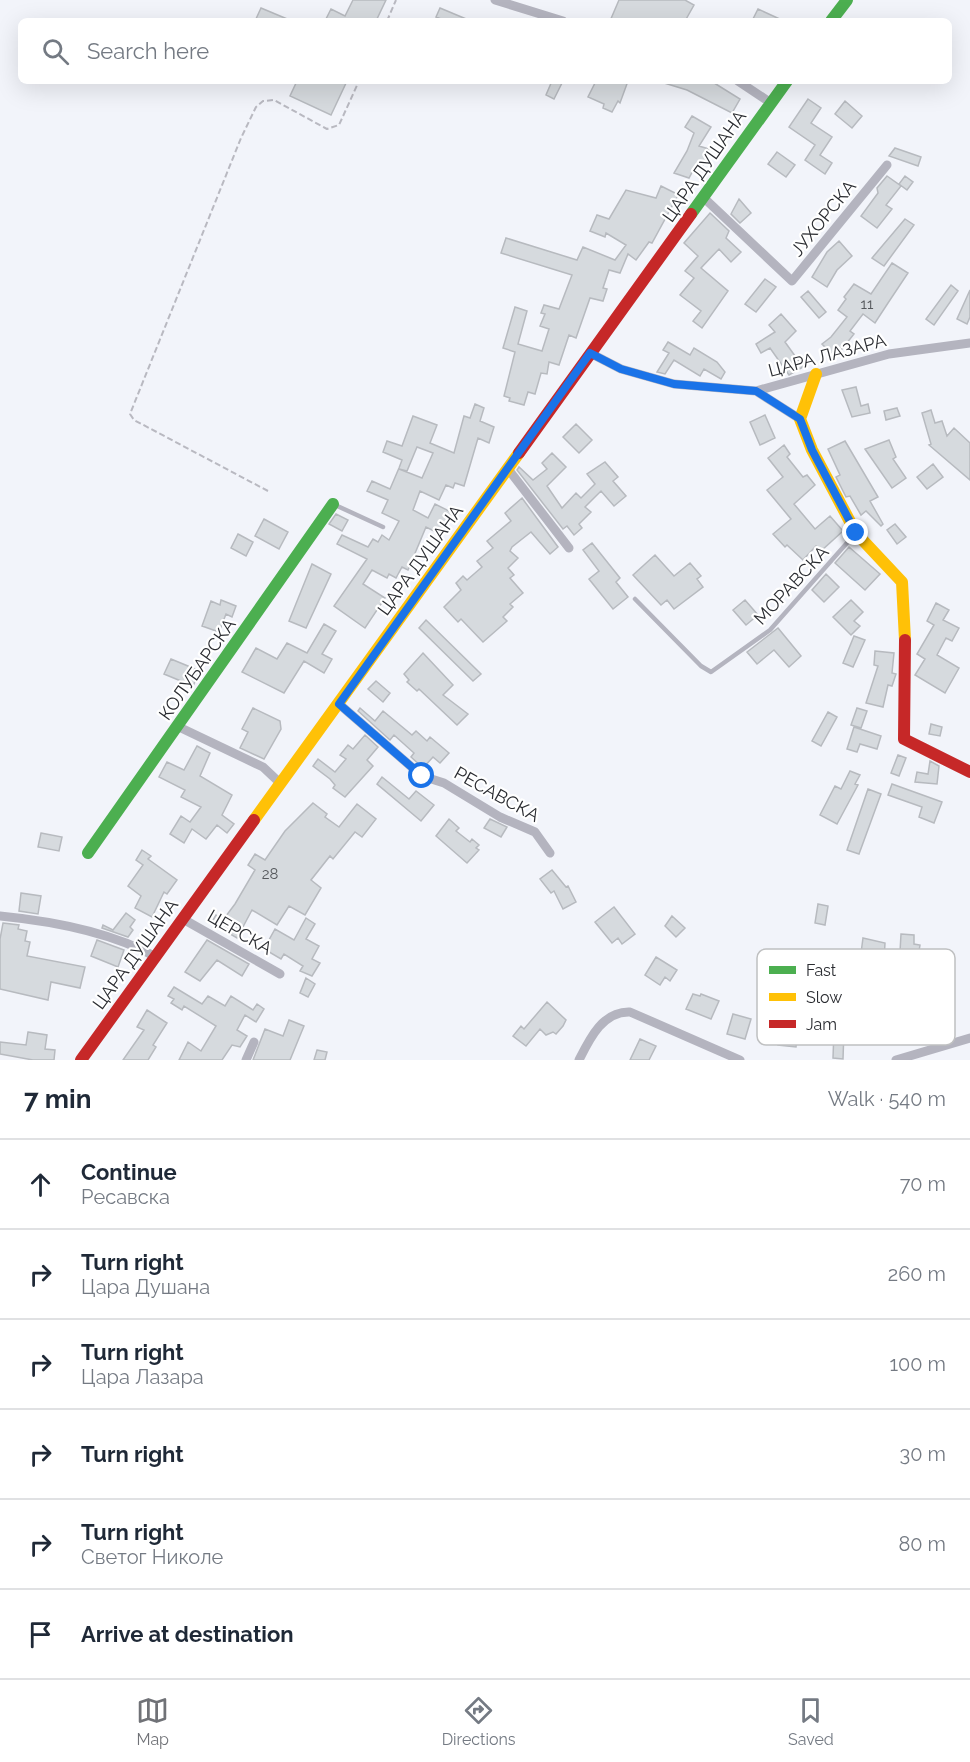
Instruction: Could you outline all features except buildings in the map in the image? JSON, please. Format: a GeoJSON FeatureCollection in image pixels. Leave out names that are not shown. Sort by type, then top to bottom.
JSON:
{"type":"FeatureCollection","features":[{"type":"Feature","properties":{"kind":"main road"},"geometry":{"type":"LineString","coordinates":[[833,18],[847,0]]}},
{"type":"Feature","properties":{"kind":"main road","name":"ЦАРА ДУШАНА"},"geometry":{"type":"LineString","coordinates":[[81,1060],[785,84]]}},
{"type":"Feature","properties":{"kind":"main road"},"geometry":{"type":"LineString","coordinates":[[816,374],[800,419],[812,450],[856,533],[902,582],[905,652],[904,739],[970,772]]}},
{"type":"Feature","properties":{"kind":"main road","name":"КОЛУБАРСКА"},"geometry":{"type":"LineString","coordinates":[[88,853],[179,727],[333,504]]}},
{"type":"Feature","properties":{"kind":"street"},"geometry":{"type":"LineString","coordinates":[[495,0],[553,18]]}},
{"type":"Feature","properties":{"kind":"street"},"geometry":{"type":"LineString","coordinates":[[742,84],[771,103]]}},
{"type":"Feature","properties":{"kind":"street","name":"ЈУХОРСКА"},"geometry":{"type":"LineString","coordinates":[[704,198],[792,281],[887,165]]}},
{"type":"Feature","properties":{"kind":"street","name":"ЦАРА ЛАЗАРА"},"geometry":{"type":"LineString","coordinates":[[590,353],[621,369],[674,384],[756,391],[890,354],[970,343]]}},
{"type":"Feature","properties":{"kind":"street"},"geometry":{"type":"LineString","coordinates":[[756,391],[800,419]]}},
{"type":"Feature","properties":{"kind":"street"},"geometry":{"type":"LineString","coordinates":[[508,469],[568,548]]}},
{"type":"Feature","properties":{"kind":"street","name":"РЕСАВСКА"},"geometry":{"type":"LineString","coordinates":[[339,704],[422,776],[444,783],[500,817],[535,832],[550,853]]}},
{"type":"Feature","properties":{"kind":"street"},"geometry":{"type":"LineString","coordinates":[[179,727],[263,767],[280,783]]}},
{"type":"Feature","properties":{"kind":"street"},"geometry":{"type":"LineString","coordinates":[[0,916],[110,939],[156,957]]}},
{"type":"Feature","properties":{"kind":"street","name":"ЦЕРСКА"},"geometry":{"type":"LineString","coordinates":[[183,919],[280,974]]}},
{"type":"Feature","properties":{"kind":"street"},"geometry":{"type":"LineString","coordinates":[[579,1060],[591,1038],[607,1019],[618,1011],[630,1011],[740,1060]]}},
{"type":"Feature","properties":{"kind":"street"},"geometry":{"type":"LineString","coordinates":[[955,1042],[970,1038]]}},
{"type":"Feature","properties":{"kind":"street"},"geometry":{"type":"LineString","coordinates":[[246,1060],[254,1042]]}},
{"type":"Feature","properties":{"kind":"street"},"geometry":{"type":"LineString","coordinates":[[896,1060],[946,1045]]}},
{"type":"Feature","properties":{"kind":"lane"},"geometry":{"type":"LineString","coordinates":[[333,504],[383,527]]}},
{"type":"Feature","properties":{"kind":"lane","name":"МОРАВСКА"},"geometry":{"type":"LineString","coordinates":[[635,598],[701,666],[708,672],[715,671],[770,630],[856,533]]}},
{"type":"Feature","properties":{"kind":"path"},"geometry":{"type":"LineString","coordinates":[[388,18],[396,0]]}},
{"type":"Feature","properties":{"kind":"path"},"geometry":{"type":"LineString","coordinates":[[268,491],[134,420],[130,414],[241,138],[256,107],[263,101],[273,100],[327,129],[339,125],[359,84]]}},
{"type":"Feature","properties":{"kind":"traffic: fast"},"geometry":{"type":"LineString","coordinates":[[833,18],[847,0]]}},
{"type":"Feature","properties":{"kind":"traffic: fast"},"geometry":{"type":"LineString","coordinates":[[691,214],[785,84]]}},
{"type":"Feature","properties":{"kind":"traffic: fast"},"geometry":{"type":"LineString","coordinates":[[88,853],[333,504]]}},
{"type":"Feature","properties":{"kind":"traffic: slow"},"geometry":{"type":"LineString","coordinates":[[816,374],[800,419],[812,450],[856,533],[902,582],[905,640]]}},
{"type":"Feature","properties":{"kind":"traffic: slow"},"geometry":{"type":"LineString","coordinates":[[254,820],[519,453]]}},
{"type":"Feature","properties":{"kind":"traffic: jam"},"geometry":{"type":"LineString","coordinates":[[519,453],[691,214]]}},
{"type":"Feature","properties":{"kind":"traffic: jam"},"geometry":{"type":"LineString","coordinates":[[905,640],[904,739],[970,772]]}},
{"type":"Feature","properties":{"kind":"traffic: jam"},"geometry":{"type":"LineString","coordinates":[[81,1060],[254,820]]}},
{"type":"Feature","properties":{"kind":"route"},"geometry":{"type":"LineString","coordinates":[[422,776],[339,704],[590,353],[621,369],[674,384],[716,390],[756,391],[800,419],[812,450],[856,533]]}}]}
